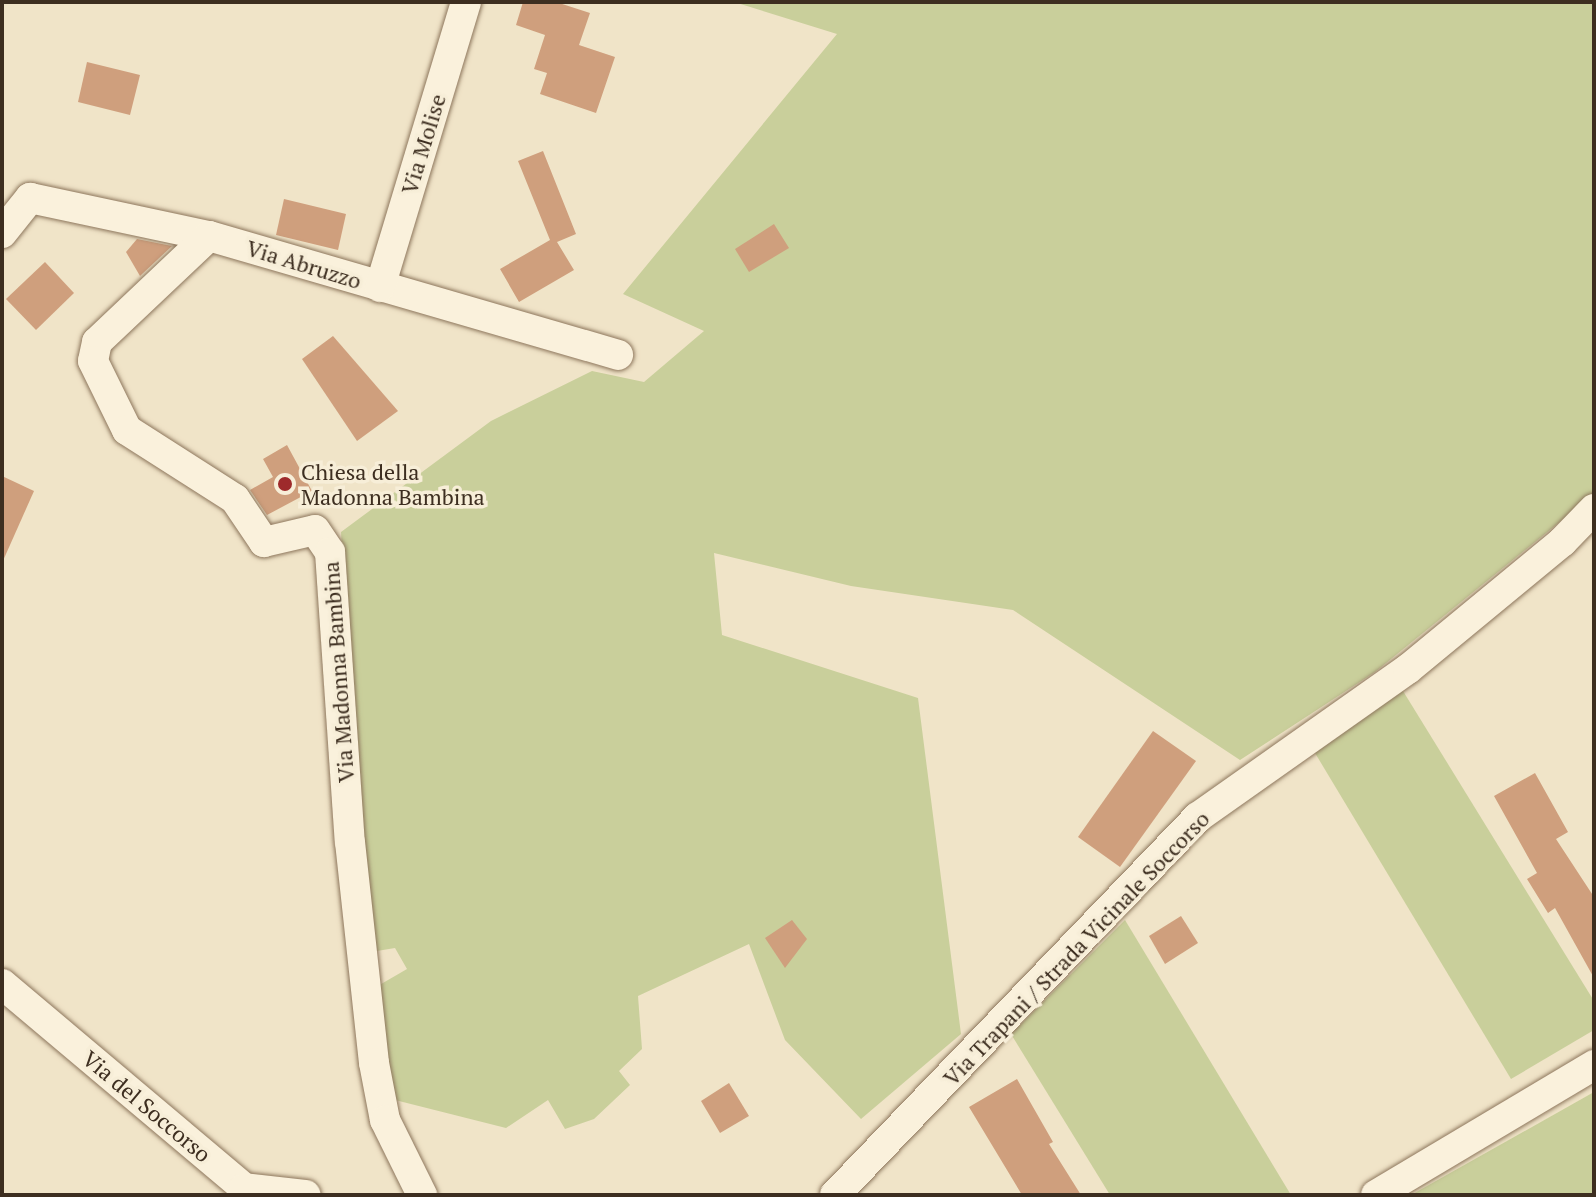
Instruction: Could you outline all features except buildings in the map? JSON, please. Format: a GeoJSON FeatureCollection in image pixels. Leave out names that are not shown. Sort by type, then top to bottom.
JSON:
{"type":"FeatureCollection","features":[{"type":"Feature","properties":{"kind":"street","name":"Via Molise"},"geometry":{"type":"LineString","coordinates":[[380,287],[466,2]]}},
{"type":"Feature","properties":{"kind":"street","name":"Via Abruzzo"},"geometry":{"type":"LineString","coordinates":[[2,233],[30,198],[209,236],[618,355]]}},
{"type":"Feature","properties":{"kind":"street","name":"Via Madonna Bambina"},"geometry":{"type":"LineString","coordinates":[[209,236],[97,342],[93,361],[127,430],[235,499],[264,542],[315,530],[330,552],[350,842],[374,1063],[385,1120],[422,1195]]}},
{"type":"Feature","properties":{"kind":"street","name":"Via Trapani / Strada Vicinale Soccorso"},"geometry":{"type":"LineString","coordinates":[[835,1195],[1198,817],[1408,669],[1562,542],[1594,509]]}},
{"type":"Feature","properties":{"kind":"street","name":"Via del Soccorso"},"geometry":{"type":"LineString","coordinates":[[2,984],[241,1192],[306,1195]]}},
{"type":"Feature","properties":{"kind":"street"},"geometry":{"type":"LineString","coordinates":[[1376,1195],[1594,1065]]}},
{"type":"Feature","properties":{"kind":"green space"},"geometry":{"type":"Polygon","coordinates":[[[734,2],[1594,2],[1594,494],[1375,672],[1240,760],[1013,610],[851,586],[714,553],[722,635],[918,698],[961,1034],[861,1119],[785,1040],[749,944],[638,996],[642,1049],[619,1071],[630,1085],[594,1119],[565,1129],[548,1100],[506,1128],[395,1100],[376,987],[407,969],[395,948],[371,952],[360,847],[341,532],[491,421],[592,371],[644,382],[704,331],[623,294],[837,34],[734,2]]]}},
{"type":"Feature","properties":{"kind":"green space"},"geometry":{"type":"Polygon","coordinates":[[[1403,691],[1594,1001],[1594,1030],[1511,1079],[1315,753],[1403,691]]]}},
{"type":"Feature","properties":{"kind":"green space"},"geometry":{"type":"Polygon","coordinates":[[[1125,920],[1291,1195],[1110,1195],[1011,1034],[1125,920]]]}},
{"type":"Feature","properties":{"kind":"green space"},"geometry":{"type":"Polygon","coordinates":[[[1594,1092],[1594,1195],[1411,1195],[1594,1092]]]}},
{"type":"Feature","properties":{"kind":"place","name":"Chiesa della Madonna Bambina"},"geometry":{"type":"Point","coordinates":[285,484]}}]}
